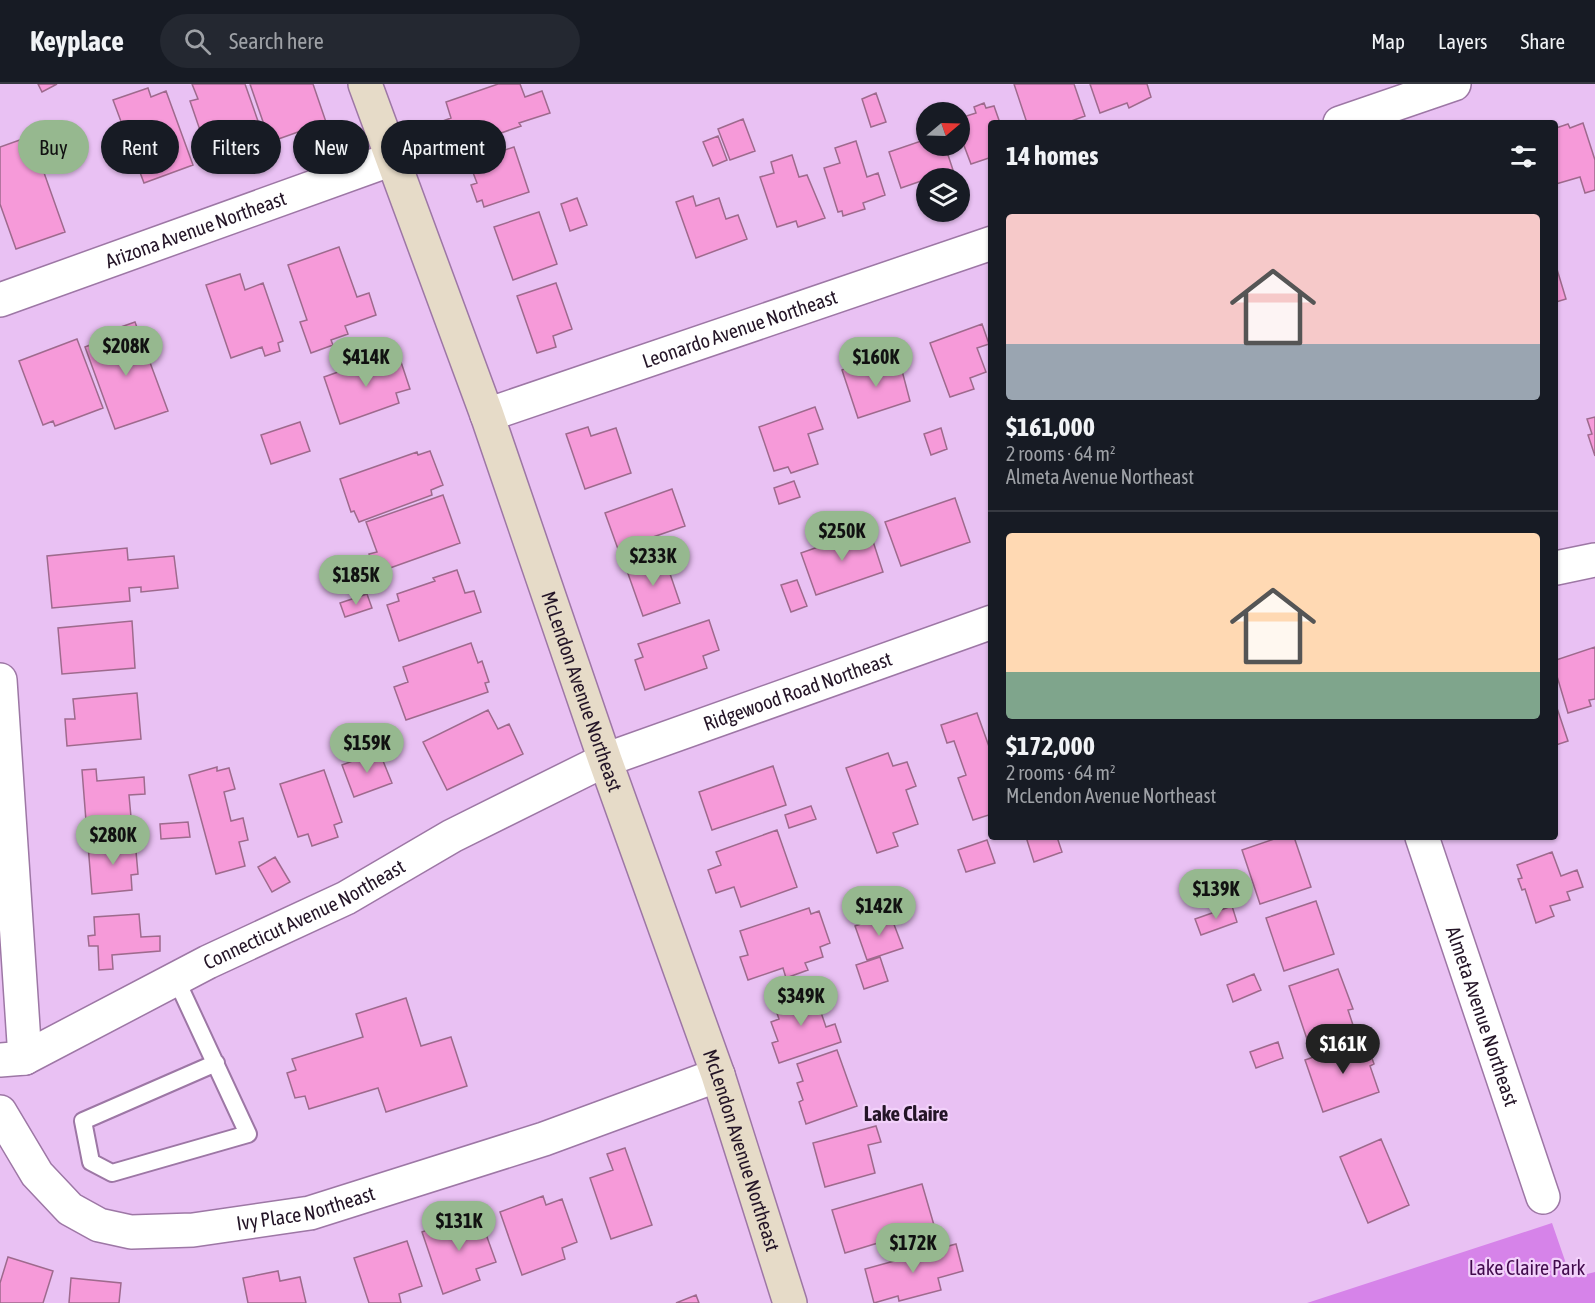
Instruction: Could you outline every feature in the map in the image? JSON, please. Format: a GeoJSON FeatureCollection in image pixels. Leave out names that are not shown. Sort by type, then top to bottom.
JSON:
{"type":"FeatureCollection","features":[{"type":"Feature","properties":{"kind":"street","name":"McLendon Avenue Northeast"},"geometry":{"type":"LineString","coordinates":[[365,84],[381,128]]}},
{"type":"Feature","properties":{"kind":"street"},"geometry":{"type":"LineString","coordinates":[[1350,120],[1454,84]]}},
{"type":"Feature","properties":{"kind":"street","name":"Arizona Avenue Northeast"},"geometry":{"type":"LineString","coordinates":[[0,300],[381,163]]}},
{"type":"Feature","properties":{"kind":"street","name":"McLendon Avenue Northeast"},"geometry":{"type":"LineString","coordinates":[[398,174],[487,415],[605,760],[718,1075],[790,1303]]}},
{"type":"Feature","properties":{"kind":"street","name":"Leonardo Avenue Northeast"},"geometry":{"type":"LineString","coordinates":[[487,415],[988,244]]}},
{"type":"Feature","properties":{"kind":"street"},"geometry":{"type":"LineString","coordinates":[[1558,568],[1595,560]]}},
{"type":"Feature","properties":{"kind":"street","name":"Ridgewood Road Northeast"},"geometry":{"type":"LineString","coordinates":[[605,760],[988,623]]}},
{"type":"Feature","properties":{"kind":"street"},"geometry":{"type":"LineString","coordinates":[[0,680],[12,1059]]}},
{"type":"Feature","properties":{"kind":"street","name":"Connecticut Avenue Northeast"},"geometry":{"type":"LineString","coordinates":[[12,1059],[345,898],[452,836],[605,760]]}},
{"type":"Feature","properties":{"kind":"street","name":"Almeta Avenue Northeast"},"geometry":{"type":"LineString","coordinates":[[1423,840],[1543,1197]]}},
{"type":"Feature","properties":{"kind":"street","name":"Ivy Place Northeast"},"geometry":{"type":"LineString","coordinates":[[0,1112],[37,1174],[70,1209],[99,1225],[131,1232],[193,1230],[310,1213],[544,1139],[718,1075]]}},
{"type":"Feature","properties":{"kind":"lane"},"geometry":{"type":"LineString","coordinates":[[176,979],[216,1063],[248,1134],[112,1173],[91,1162],[82,1121],[216,1063]]}},
{"type":"Feature","properties":{"kind":"green space","name":"Lake Claire Park"},"geometry":{"type":"Polygon","coordinates":[[[1552,1223],[1571,1278],[1595,1272],[1595,1303],[1307,1303],[1552,1223]]]}},
{"type":"Feature","properties":{"kind":"building"},"geometry":{"type":"Polygon","coordinates":[[[38,84],[57,84],[42,92],[38,84]]]}},
{"type":"Feature","properties":{"kind":"building"},"geometry":{"type":"Polygon","coordinates":[[[192,84],[245,84],[258,120],[197,120],[190,101],[198,99],[192,84]]]}},
{"type":"Feature","properties":{"kind":"building"},"geometry":{"type":"Polygon","coordinates":[[[250,84],[313,84],[325,120],[293,120],[293,134],[281,138],[281,120],[262,120],[250,84]]]}},
{"type":"Feature","properties":{"kind":"building"},"geometry":{"type":"Polygon","coordinates":[[[498,84],[520,84],[525,97],[542,91],[550,113],[519,123],[521,126],[506,131],[506,120],[446,120],[451,118],[446,102],[498,84]]]}},
{"type":"Feature","properties":{"kind":"building"},"geometry":{"type":"Polygon","coordinates":[[[1014,84],[1074,84],[1085,116],[1074,120],[1026,120],[1014,84]]]}},
{"type":"Feature","properties":{"kind":"building"},"geometry":{"type":"Polygon","coordinates":[[[1090,84],[1147,84],[1151,97],[1129,108],[1127,103],[1100,113],[1090,84]]]}},
{"type":"Feature","properties":{"kind":"building"},"geometry":{"type":"Polygon","coordinates":[[[148,88],[151,97],[166,91],[177,120],[120,120],[113,100],[148,88]]]}},
{"type":"Feature","properties":{"kind":"building"},"geometry":{"type":"Polygon","coordinates":[[[876,93],[886,122],[871,127],[862,99],[876,93]]]}},
{"type":"Feature","properties":{"kind":"building"},"geometry":{"type":"Polygon","coordinates":[[[984,103],[986,108],[994,106],[999,120],[988,120],[988,158],[971,164],[968,156],[970,156],[970,115],[976,113],[974,107],[984,103]]]}},
{"type":"Feature","properties":{"kind":"building"},"geometry":{"type":"Polygon","coordinates":[[[743,119],[755,151],[730,160],[718,129],[743,119]]]}},
{"type":"Feature","properties":{"kind":"building"},"geometry":{"type":"Polygon","coordinates":[[[1583,123],[1595,160],[1595,190],[1585,193],[1580,177],[1558,183],[1558,127],[1568,124],[1570,128],[1583,123]]]}},
{"type":"Feature","properties":{"kind":"building"},"geometry":{"type":"Polygon","coordinates":[[[179,127],[191,160],[191,166],[179,170],[179,127]]]}},
{"type":"Feature","properties":{"kind":"building"},"geometry":{"type":"Polygon","coordinates":[[[718,136],[727,160],[713,166],[703,142],[718,136]]]}},
{"type":"Feature","properties":{"kind":"building"},"geometry":{"type":"Polygon","coordinates":[[[18,141],[18,174],[44,174],[65,232],[16,249],[0,204],[0,147],[18,141]]]}},
{"type":"Feature","properties":{"kind":"building"},"geometry":{"type":"Polygon","coordinates":[[[856,141],[867,177],[878,173],[885,195],[863,203],[865,209],[843,216],[842,211],[838,212],[824,168],[840,163],[835,148],[856,141]]]}},
{"type":"Feature","properties":{"kind":"building"},"geometry":{"type":"Polygon","coordinates":[[[916,143],[916,156],[948,156],[952,168],[916,168],[916,183],[901,188],[889,152],[916,143]]]}},
{"type":"Feature","properties":{"kind":"building"},"geometry":{"type":"Polygon","coordinates":[[[514,147],[529,192],[484,207],[482,200],[477,202],[471,185],[477,183],[474,174],[506,174],[506,150],[514,147]]]}},
{"type":"Feature","properties":{"kind":"building"},"geometry":{"type":"Polygon","coordinates":[[[792,155],[799,177],[807,175],[825,218],[798,227],[796,221],[777,227],[760,177],[774,173],[771,162],[792,155]]]}},
{"type":"Feature","properties":{"kind":"building"},"geometry":{"type":"Polygon","coordinates":[[[141,174],[168,174],[144,183],[141,174]]]}},
{"type":"Feature","properties":{"kind":"building"},"geometry":{"type":"Polygon","coordinates":[[[693,196],[696,206],[719,198],[726,219],[738,215],[747,239],[696,258],[676,202],[693,196]]]}},
{"type":"Feature","properties":{"kind":"building"},"geometry":{"type":"Polygon","coordinates":[[[577,198],[587,225],[570,231],[561,204],[577,198]]]}},
{"type":"Feature","properties":{"kind":"building"},"geometry":{"type":"Polygon","coordinates":[[[539,212],[557,264],[513,280],[494,227],[539,212]]]}},
{"type":"Feature","properties":{"kind":"building"},"geometry":{"type":"Polygon","coordinates":[[[339,247],[357,297],[369,293],[376,315],[345,326],[348,334],[331,340],[333,345],[311,353],[300,322],[307,320],[288,265],[339,247]]]}},
{"type":"Feature","properties":{"kind":"building"},"geometry":{"type":"Polygon","coordinates":[[[1558,273],[1566,299],[1558,301],[1558,273]]]}},
{"type":"Feature","properties":{"kind":"building"},"geometry":{"type":"Polygon","coordinates":[[[240,274],[245,290],[263,283],[283,341],[278,343],[280,351],[265,356],[262,347],[231,358],[206,285],[240,274]]]}},
{"type":"Feature","properties":{"kind":"building"},"geometry":{"type":"Polygon","coordinates":[[[556,283],[572,329],[553,336],[556,347],[537,353],[517,296],[556,283]]]}},
{"type":"Feature","properties":{"kind":"building"},"geometry":{"type":"Polygon","coordinates":[[[135,322],[168,411],[115,429],[85,347],[103,340],[101,334],[135,322]]]}},
{"type":"Feature","properties":{"kind":"building"},"geometry":{"type":"Polygon","coordinates":[[[982,324],[988,344],[977,348],[986,372],[970,378],[974,389],[950,397],[930,343],[982,324]]]}},
{"type":"Feature","properties":{"kind":"building"},"geometry":{"type":"Polygon","coordinates":[[[77,339],[103,408],[55,426],[53,421],[43,425],[19,361],[77,339]]]}},
{"type":"Feature","properties":{"kind":"building"},"geometry":{"type":"Polygon","coordinates":[[[383,356],[387,366],[401,362],[410,389],[396,393],[399,403],[340,424],[324,377],[383,356]]]}},
{"type":"Feature","properties":{"kind":"building"},"geometry":{"type":"Polygon","coordinates":[[[869,360],[873,372],[900,363],[910,401],[858,418],[842,370],[869,360]]]}},
{"type":"Feature","properties":{"kind":"building"},"geometry":{"type":"Polygon","coordinates":[[[815,407],[823,429],[808,434],[818,464],[791,473],[788,467],[774,471],[759,427],[815,407]]]}},
{"type":"Feature","properties":{"kind":"building"},"geometry":{"type":"Polygon","coordinates":[[[1595,417],[1595,456],[1588,435],[1592,434],[1587,419],[1595,417]]]}},
{"type":"Feature","properties":{"kind":"building"},"geometry":{"type":"Polygon","coordinates":[[[300,422],[310,451],[271,464],[261,435],[300,422]]]}},
{"type":"Feature","properties":{"kind":"building"},"geometry":{"type":"Polygon","coordinates":[[[588,427],[591,436],[616,428],[631,473],[585,489],[566,434],[588,427]]]}},
{"type":"Feature","properties":{"kind":"building"},"geometry":{"type":"Polygon","coordinates":[[[941,428],[947,449],[931,455],[924,434],[941,428]]]}},
{"type":"Feature","properties":{"kind":"building"},"geometry":{"type":"Polygon","coordinates":[[[430,451],[443,485],[431,490],[432,495],[359,522],[354,511],[351,512],[340,479],[417,452],[418,455],[430,451]]]}},
{"type":"Feature","properties":{"kind":"building"},"geometry":{"type":"Polygon","coordinates":[[[794,481],[800,497],[779,504],[774,488],[794,481]]]}},
{"type":"Feature","properties":{"kind":"building"},"geometry":{"type":"Polygon","coordinates":[[[672,489],[685,526],[618,549],[605,513],[672,489]]]}},
{"type":"Feature","properties":{"kind":"building"},"geometry":{"type":"Polygon","coordinates":[[[443,495],[460,543],[376,573],[369,554],[377,552],[366,522],[443,495]]]}},
{"type":"Feature","properties":{"kind":"building"},"geometry":{"type":"Polygon","coordinates":[[[955,498],[970,542],[901,566],[885,522],[955,498]]]}},
{"type":"Feature","properties":{"kind":"building"},"geometry":{"type":"Polygon","coordinates":[[[869,529],[883,572],[816,595],[801,553],[869,529]]]}},
{"type":"Feature","properties":{"kind":"building"},"geometry":{"type":"Polygon","coordinates":[[[127,548],[128,560],[174,556],[178,588],[141,592],[141,587],[129,588],[130,601],[52,608],[47,556],[127,548]]]}},
{"type":"Feature","properties":{"kind":"building"},"geometry":{"type":"Polygon","coordinates":[[[655,558],[658,568],[667,565],[680,603],[643,616],[626,568],[655,558]]]}},
{"type":"Feature","properties":{"kind":"building"},"geometry":{"type":"Polygon","coordinates":[[[457,570],[465,593],[474,591],[481,612],[399,641],[387,605],[399,601],[397,594],[435,581],[433,578],[457,570]]]}},
{"type":"Feature","properties":{"kind":"building"},"geometry":{"type":"Polygon","coordinates":[[[797,580],[807,606],[791,612],[781,585],[797,580]]]}},
{"type":"Feature","properties":{"kind":"building"},"geometry":{"type":"Polygon","coordinates":[[[367,594],[372,608],[345,617],[340,603],[367,594]]]}},
{"type":"Feature","properties":{"kind":"building"},"geometry":{"type":"Polygon","coordinates":[[[709,620],[719,650],[703,656],[707,668],[645,690],[635,660],[643,657],[638,644],[709,620]]]}},
{"type":"Feature","properties":{"kind":"building"},"geometry":{"type":"Polygon","coordinates":[[[132,621],[135,668],[62,674],[58,628],[132,621]]]}},
{"type":"Feature","properties":{"kind":"building"},"geometry":{"type":"Polygon","coordinates":[[[471,643],[478,663],[482,661],[489,682],[485,683],[488,692],[406,720],[394,687],[408,682],[403,667],[471,643]]]}},
{"type":"Feature","properties":{"kind":"building"},"geometry":{"type":"Polygon","coordinates":[[[1595,647],[1595,699],[1589,700],[1591,706],[1568,713],[1558,680],[1558,659],[1595,647]]]}},
{"type":"Feature","properties":{"kind":"building"},"geometry":{"type":"Polygon","coordinates":[[[137,693],[141,739],[67,746],[65,719],[75,719],[73,699],[137,693]]]}},
{"type":"Feature","properties":{"kind":"building"},"geometry":{"type":"Polygon","coordinates":[[[488,710],[498,729],[509,724],[523,754],[447,790],[423,742],[488,710]]]}},
{"type":"Feature","properties":{"kind":"building"},"geometry":{"type":"Polygon","coordinates":[[[1558,711],[1568,741],[1558,744],[1558,711]]]}},
{"type":"Feature","properties":{"kind":"building"},"geometry":{"type":"Polygon","coordinates":[[[977,713],[988,744],[988,815],[973,820],[958,778],[966,775],[954,741],[947,743],[941,725],[977,713]]]}},
{"type":"Feature","properties":{"kind":"building"},"geometry":{"type":"Polygon","coordinates":[[[379,751],[392,783],[354,797],[342,765],[379,751]]]}},
{"type":"Feature","properties":{"kind":"building"},"geometry":{"type":"Polygon","coordinates":[[[888,753],[893,766],[907,762],[916,786],[906,790],[918,824],[893,833],[898,846],[877,853],[846,768],[888,753]]]}},
{"type":"Feature","properties":{"kind":"building"},"geometry":{"type":"Polygon","coordinates":[[[773,766],[786,805],[712,830],[699,792],[773,766]]]}},
{"type":"Feature","properties":{"kind":"building"},"geometry":{"type":"Polygon","coordinates":[[[217,767],[217,771],[229,768],[235,789],[224,792],[231,821],[243,818],[248,840],[239,842],[245,866],[216,874],[189,775],[217,767]]]}},
{"type":"Feature","properties":{"kind":"building"},"geometry":{"type":"Polygon","coordinates":[[[96,769],[97,781],[144,777],[145,794],[129,795],[131,817],[86,821],[82,770],[96,769]]]}},
{"type":"Feature","properties":{"kind":"building"},"geometry":{"type":"Polygon","coordinates":[[[324,770],[342,822],[334,825],[338,837],[312,846],[308,834],[298,837],[280,784],[324,770]]]}},
{"type":"Feature","properties":{"kind":"building"},"geometry":{"type":"Polygon","coordinates":[[[811,806],[816,819],[789,828],[785,815],[811,806]]]}},
{"type":"Feature","properties":{"kind":"building"},"geometry":{"type":"Polygon","coordinates":[[[188,822],[190,837],[161,839],[160,824],[188,822]]]}},
{"type":"Feature","properties":{"kind":"building"},"geometry":{"type":"Polygon","coordinates":[[[777,830],[797,887],[741,907],[734,887],[716,893],[708,870],[721,865],[716,852],[777,830]]]}},
{"type":"Feature","properties":{"kind":"building"},"geometry":{"type":"Polygon","coordinates":[[[135,840],[138,874],[131,875],[132,890],[92,894],[88,845],[135,840]]]}},
{"type":"Feature","properties":{"kind":"building"},"geometry":{"type":"Polygon","coordinates":[[[987,840],[995,863],[966,872],[958,850],[987,840]]]}},
{"type":"Feature","properties":{"kind":"building"},"geometry":{"type":"Polygon","coordinates":[[[1027,840],[1058,840],[1062,852],[1034,862],[1027,840]]]}},
{"type":"Feature","properties":{"kind":"building"},"geometry":{"type":"Polygon","coordinates":[[[1271,840],[1295,840],[1311,887],[1260,904],[1242,850],[1271,840]]]}},
{"type":"Feature","properties":{"kind":"building"},"geometry":{"type":"Polygon","coordinates":[[[1552,852],[1561,876],[1577,870],[1583,887],[1567,892],[1570,900],[1550,906],[1554,916],[1536,923],[1525,889],[1522,890],[1518,879],[1522,878],[1517,865],[1552,852]]]}},
{"type":"Feature","properties":{"kind":"building"},"geometry":{"type":"Polygon","coordinates":[[[275,857],[290,882],[272,892],[258,867],[275,857]]]}},
{"type":"Feature","properties":{"kind":"building"},"geometry":{"type":"Polygon","coordinates":[[[1316,901],[1334,954],[1284,971],[1266,918],[1316,901]]]}},
{"type":"Feature","properties":{"kind":"building"},"geometry":{"type":"Polygon","coordinates":[[[1232,906],[1237,922],[1201,935],[1195,919],[1232,906]]]}},
{"type":"Feature","properties":{"kind":"building"},"geometry":{"type":"Polygon","coordinates":[[[809,908],[811,914],[819,911],[830,943],[820,947],[823,957],[805,963],[808,970],[786,978],[783,968],[748,980],[740,957],[748,955],[740,931],[809,908]]]}},
{"type":"Feature","properties":{"kind":"building"},"geometry":{"type":"Polygon","coordinates":[[[139,914],[141,937],[160,936],[160,951],[112,955],[113,969],[99,970],[98,946],[89,946],[88,936],[95,935],[94,917],[139,914]]]}},
{"type":"Feature","properties":{"kind":"building"},"geometry":{"type":"Polygon","coordinates":[[[890,914],[903,948],[867,960],[855,926],[890,914]]]}},
{"type":"Feature","properties":{"kind":"building"},"geometry":{"type":"Polygon","coordinates":[[[880,957],[888,981],[864,989],[856,965],[880,957]]]}},
{"type":"Feature","properties":{"kind":"building"},"geometry":{"type":"Polygon","coordinates":[[[1338,969],[1353,1009],[1348,1010],[1353,1025],[1308,1042],[1289,986],[1338,969]]]}},
{"type":"Feature","properties":{"kind":"building"},"geometry":{"type":"Polygon","coordinates":[[[1254,974],[1261,990],[1233,1002],[1227,985],[1254,974]]]}},
{"type":"Feature","properties":{"kind":"building"},"geometry":{"type":"Polygon","coordinates":[[[813,989],[826,1027],[835,1024],[841,1042],[779,1063],[772,1043],[778,1041],[771,1022],[779,1019],[773,1002],[813,989]]]}},
{"type":"Feature","properties":{"kind":"building"},"geometry":{"type":"Polygon","coordinates":[[[406,998],[421,1046],[451,1037],[467,1086],[386,1112],[378,1088],[309,1109],[305,1096],[295,1098],[287,1073],[296,1070],[292,1059],[363,1037],[356,1014],[406,998]]]}},
{"type":"Feature","properties":{"kind":"building"},"geometry":{"type":"Polygon","coordinates":[[[1365,1039],[1374,1064],[1370,1066],[1379,1092],[1323,1112],[1305,1060],[1365,1039]]]}},
{"type":"Feature","properties":{"kind":"building"},"geometry":{"type":"Polygon","coordinates":[[[1278,1042],[1283,1058],[1256,1068],[1250,1052],[1278,1042]]]}},
{"type":"Feature","properties":{"kind":"building"},"geometry":{"type":"Polygon","coordinates":[[[837,1050],[857,1106],[806,1124],[799,1102],[803,1100],[797,1083],[803,1081],[797,1064],[837,1050]]]}},
{"type":"Feature","properties":{"kind":"building"},"geometry":{"type":"Polygon","coordinates":[[[876,1126],[881,1142],[868,1145],[875,1173],[825,1187],[813,1143],[876,1126]]]}},
{"type":"Feature","properties":{"kind":"building"},"geometry":{"type":"Polygon","coordinates":[[[1381,1139],[1409,1205],[1368,1223],[1340,1157],[1381,1139]]]}},
{"type":"Feature","properties":{"kind":"building"},"geometry":{"type":"Polygon","coordinates":[[[625,1148],[652,1225],[611,1239],[590,1178],[613,1170],[607,1154],[625,1148]]]}},
{"type":"Feature","properties":{"kind":"building"},"geometry":{"type":"Polygon","coordinates":[[[922,1184],[936,1232],[902,1242],[901,1236],[845,1253],[832,1210],[922,1184]]]}},
{"type":"Feature","properties":{"kind":"building"},"geometry":{"type":"Polygon","coordinates":[[[543,1196],[546,1205],[562,1199],[577,1242],[562,1248],[565,1259],[522,1275],[500,1212],[543,1196]]]}},
{"type":"Feature","properties":{"kind":"building"},"geometry":{"type":"Polygon","coordinates":[[[478,1212],[496,1262],[476,1269],[480,1280],[443,1294],[422,1232],[478,1212]]]}},
{"type":"Feature","properties":{"kind":"building"},"geometry":{"type":"Polygon","coordinates":[[[407,1241],[422,1286],[399,1294],[401,1303],[369,1303],[354,1258],[407,1241]]]}},
{"type":"Feature","properties":{"kind":"building"},"geometry":{"type":"Polygon","coordinates":[[[956,1244],[963,1271],[938,1278],[941,1290],[899,1301],[898,1296],[874,1303],[865,1269],[956,1244]]]}},
{"type":"Feature","properties":{"kind":"building"},"geometry":{"type":"Polygon","coordinates":[[[8,1257],[53,1271],[43,1303],[0,1303],[0,1283],[8,1257]]]}},
{"type":"Feature","properties":{"kind":"building"},"geometry":{"type":"Polygon","coordinates":[[[278,1271],[280,1281],[300,1277],[306,1303],[248,1303],[243,1278],[278,1271]]]}},
{"type":"Feature","properties":{"kind":"building"},"geometry":{"type":"Polygon","coordinates":[[[71,1278],[121,1283],[119,1303],[69,1303],[71,1278]]]}},
{"type":"Feature","properties":{"kind":"building"},"geometry":{"type":"Polygon","coordinates":[[[696,1295],[699,1303],[676,1303],[696,1295]]]}},
{"type":"Feature","properties":{"kind":"district","name":"Lake Claire"},"geometry":{"type":"Point","coordinates":[906,1114]}}]}
